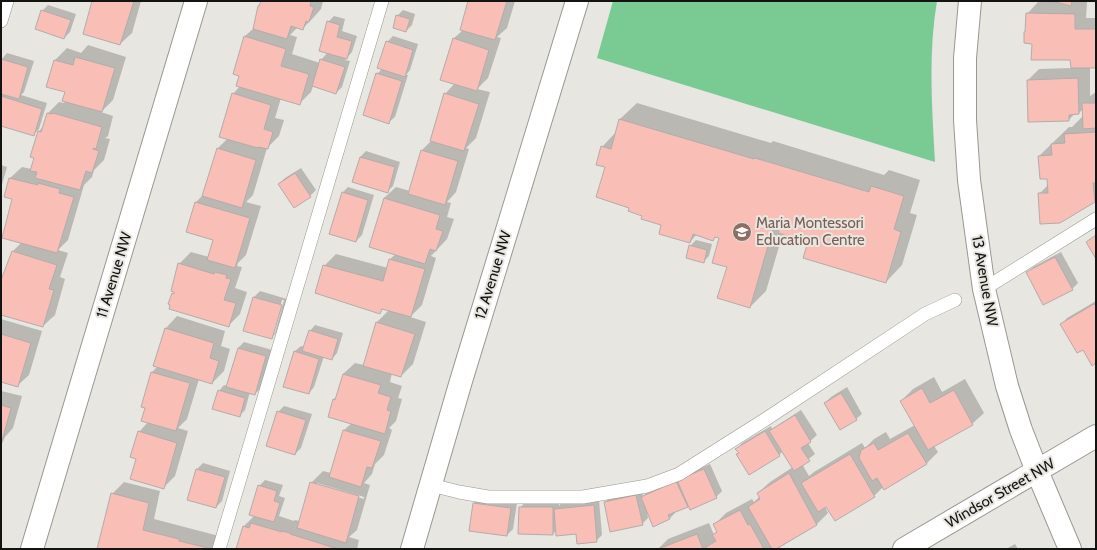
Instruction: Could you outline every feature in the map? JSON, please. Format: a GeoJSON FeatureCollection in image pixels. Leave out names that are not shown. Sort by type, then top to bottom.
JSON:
{"type":"FeatureCollection","features":[{"type":"Feature","properties":{"kind":"street","name":"11 Avenue NW"},"geometry":{"type":"LineString","coordinates":[[32,549],[196,1]]}},
{"type":"Feature","properties":{"kind":"street","name":"12 Avenue NW"},"geometry":{"type":"LineString","coordinates":[[412,549],[461,381],[577,1]]}},
{"type":"Feature","properties":{"kind":"street","name":"13 Avenue NW"},"geometry":{"type":"LineString","coordinates":[[970,1],[965,58],[965,120],[969,180],[984,289],[1007,386],[1021,430],[1070,549]]}},
{"type":"Feature","properties":{"kind":"street","name":"Windsor Street NW"},"geometry":{"type":"LineString","coordinates":[[904,549],[1096,436]]}},
{"type":"Feature","properties":{"kind":"lane"},"geometry":{"type":"LineString","coordinates":[[1,21],[7,1]]}},
{"type":"Feature","properties":{"kind":"lane"},"geometry":{"type":"LineString","coordinates":[[219,549],[382,1]]}},
{"type":"Feature","properties":{"kind":"lane"},"geometry":{"type":"LineString","coordinates":[[984,289],[1096,219]]}},
{"type":"Feature","properties":{"kind":"lane"},"geometry":{"type":"LineString","coordinates":[[431,485],[459,492],[488,496],[530,497],[583,497],[647,486],[678,474],[766,419],[925,314],[955,300]]}},
{"type":"Feature","properties":{"kind":"green space"},"geometry":{"type":"Polygon","coordinates":[[[613,1],[937,1],[932,41],[932,101],[935,162],[597,58],[613,1]]]}},
{"type":"Feature","properties":{"kind":"building"},"geometry":{"type":"Polygon","coordinates":[[[92,1],[134,1],[120,45],[83,34],[92,1]]]}},
{"type":"Feature","properties":{"kind":"building"},"geometry":{"type":"Polygon","coordinates":[[[261,1],[311,1],[310,6],[314,7],[309,22],[306,21],[303,30],[291,26],[287,39],[253,29],[258,6],[261,1]]]}},
{"type":"Feature","properties":{"kind":"building"},"geometry":{"type":"Polygon","coordinates":[[[468,1],[507,1],[495,40],[460,30],[468,1]]]}},
{"type":"Feature","properties":{"kind":"building"},"geometry":{"type":"Polygon","coordinates":[[[1051,1],[1072,1],[1071,6],[1051,1]]]}},
{"type":"Feature","properties":{"kind":"building"},"geometry":{"type":"Polygon","coordinates":[[[41,10],[71,20],[64,39],[35,29],[41,10]]]}},
{"type":"Feature","properties":{"kind":"building"},"geometry":{"type":"Polygon","coordinates":[[[1026,13],[1075,14],[1075,29],[1096,29],[1096,68],[1071,68],[1070,60],[1031,60],[1032,44],[1024,43],[1026,13]]]}},
{"type":"Feature","properties":{"kind":"building"},"geometry":{"type":"Polygon","coordinates":[[[396,15],[410,19],[406,32],[393,28],[396,15]]]}},
{"type":"Feature","properties":{"kind":"building"},"geometry":{"type":"Polygon","coordinates":[[[327,21],[340,25],[337,37],[352,41],[347,59],[319,51],[327,21]]]}},
{"type":"Feature","properties":{"kind":"building"},"geometry":{"type":"Polygon","coordinates":[[[244,36],[286,49],[281,66],[309,74],[300,105],[236,86],[239,76],[233,74],[244,36]]]}},
{"type":"Feature","properties":{"kind":"building"},"geometry":{"type":"Polygon","coordinates":[[[453,38],[489,50],[477,91],[440,80],[453,38]]]}},
{"type":"Feature","properties":{"kind":"building"},"geometry":{"type":"Polygon","coordinates":[[[386,41],[413,50],[405,77],[377,68],[386,41]]]}},
{"type":"Feature","properties":{"kind":"building"},"geometry":{"type":"Polygon","coordinates":[[[75,57],[115,68],[102,112],[62,101],[65,92],[46,87],[54,60],[73,65],[75,57]]]}},
{"type":"Feature","properties":{"kind":"building"},"geometry":{"type":"Polygon","coordinates":[[[1,59],[28,67],[19,99],[1,94],[1,59]]]}},
{"type":"Feature","properties":{"kind":"building"},"geometry":{"type":"Polygon","coordinates":[[[320,59],[345,67],[336,94],[312,86],[320,59]]]}},
{"type":"Feature","properties":{"kind":"building"},"geometry":{"type":"Polygon","coordinates":[[[376,73],[402,81],[389,124],[363,115],[376,73]]]}},
{"type":"Feature","properties":{"kind":"building"},"geometry":{"type":"Polygon","coordinates":[[[1078,78],[1079,114],[1069,115],[1069,121],[1028,122],[1027,80],[1078,78]]]}},
{"type":"Feature","properties":{"kind":"building"},"geometry":{"type":"Polygon","coordinates":[[[232,93],[271,105],[264,129],[273,132],[268,149],[258,148],[219,137],[232,93]]]}},
{"type":"Feature","properties":{"kind":"building"},"geometry":{"type":"Polygon","coordinates":[[[444,93],[479,104],[464,151],[430,141],[444,93]]]}},
{"type":"Feature","properties":{"kind":"building"},"geometry":{"type":"Polygon","coordinates":[[[1,96],[42,109],[34,136],[1,126],[1,96]]]}},
{"type":"Feature","properties":{"kind":"building"},"geometry":{"type":"Polygon","coordinates":[[[1082,103],[1096,103],[1096,128],[1083,129],[1082,103]]]}},
{"type":"Feature","properties":{"kind":"building"},"geometry":{"type":"Polygon","coordinates":[[[47,113],[53,113],[102,127],[96,149],[93,148],[99,151],[92,173],[86,171],[80,190],[35,178],[37,172],[30,171],[34,158],[30,157],[38,131],[41,132],[47,113]]]}},
{"type":"Feature","properties":{"kind":"building"},"geometry":{"type":"Polygon","coordinates":[[[619,119],[869,192],[871,186],[904,196],[894,229],[901,232],[886,283],[803,258],[808,242],[778,233],[779,231],[773,229],[750,308],[717,298],[727,267],[712,263],[719,238],[715,237],[713,241],[693,234],[690,243],[659,234],[661,225],[641,219],[642,216],[628,211],[629,208],[596,197],[605,167],[596,165],[601,146],[611,149],[619,119]]]}},
{"type":"Feature","properties":{"kind":"building"},"geometry":{"type":"Polygon","coordinates":[[[1096,132],[1096,183],[1093,183],[1095,202],[1060,223],[1040,224],[1038,193],[1048,193],[1047,179],[1040,179],[1038,156],[1052,155],[1051,144],[1065,143],[1064,134],[1096,132]]]}},
{"type":"Feature","properties":{"kind":"building"},"geometry":{"type":"Polygon","coordinates":[[[217,148],[256,160],[242,208],[202,196],[217,148]]]}},
{"type":"Feature","properties":{"kind":"building"},"geometry":{"type":"Polygon","coordinates":[[[421,150],[458,161],[445,205],[408,194],[421,150]]]}},
{"type":"Feature","properties":{"kind":"building"},"geometry":{"type":"Polygon","coordinates":[[[360,157],[395,167],[388,193],[352,182],[360,157]]]}},
{"type":"Feature","properties":{"kind":"building"},"geometry":{"type":"Polygon","coordinates":[[[295,173],[311,197],[294,208],[278,184],[295,173]]]}},
{"type":"Feature","properties":{"kind":"building"},"geometry":{"type":"Polygon","coordinates":[[[9,178],[38,185],[38,183],[60,189],[59,193],[74,197],[57,253],[2,238],[12,199],[4,197],[9,178]]]}},
{"type":"Feature","properties":{"kind":"building"},"geometry":{"type":"Polygon","coordinates":[[[342,192],[368,200],[356,242],[329,234],[342,192]]]}},
{"type":"Feature","properties":{"kind":"building"},"geometry":{"type":"Polygon","coordinates":[[[384,198],[440,215],[436,229],[443,231],[436,251],[430,249],[425,264],[369,247],[384,198]]]}},
{"type":"Feature","properties":{"kind":"building"},"geometry":{"type":"Polygon","coordinates":[[[195,202],[250,218],[235,268],[207,260],[213,240],[186,232],[195,202]]]}},
{"type":"Feature","properties":{"kind":"building"},"geometry":{"type":"Polygon","coordinates":[[[1096,235],[1096,259],[1086,242],[1096,235]]]}},
{"type":"Feature","properties":{"kind":"building"},"geometry":{"type":"Polygon","coordinates":[[[689,245],[707,250],[704,263],[686,258],[689,245]]]}},
{"type":"Feature","properties":{"kind":"building"},"geometry":{"type":"Polygon","coordinates":[[[12,251],[57,265],[49,289],[54,290],[43,327],[1,315],[1,280],[12,251]]]}},
{"type":"Feature","properties":{"kind":"building"},"geometry":{"type":"Polygon","coordinates":[[[1055,257],[1073,290],[1043,305],[1026,272],[1055,257]]]}},
{"type":"Feature","properties":{"kind":"building"},"geometry":{"type":"Polygon","coordinates":[[[389,259],[425,269],[411,317],[382,309],[380,314],[315,293],[323,265],[383,281],[389,259]]]}},
{"type":"Feature","properties":{"kind":"building"},"geometry":{"type":"Polygon","coordinates":[[[178,263],[214,274],[215,272],[227,275],[226,278],[231,279],[224,300],[236,303],[229,327],[169,309],[170,305],[168,304],[172,293],[174,294],[174,292],[171,291],[178,263]]]}},
{"type":"Feature","properties":{"kind":"building"},"geometry":{"type":"Polygon","coordinates":[[[253,297],[282,305],[272,339],[243,331],[253,297]]]}},
{"type":"Feature","properties":{"kind":"building"},"geometry":{"type":"Polygon","coordinates":[[[1094,304],[1096,306],[1096,363],[1092,366],[1083,350],[1077,353],[1060,324],[1094,304]]]}},
{"type":"Feature","properties":{"kind":"building"},"geometry":{"type":"Polygon","coordinates":[[[376,322],[415,334],[401,377],[363,366],[376,322]]]}},
{"type":"Feature","properties":{"kind":"building"},"geometry":{"type":"Polygon","coordinates":[[[165,328],[214,343],[210,358],[219,361],[212,384],[153,366],[165,328]]]}},
{"type":"Feature","properties":{"kind":"building"},"geometry":{"type":"Polygon","coordinates":[[[309,330],[338,339],[332,360],[302,351],[309,330]]]}},
{"type":"Feature","properties":{"kind":"building"},"geometry":{"type":"Polygon","coordinates":[[[1,334],[31,343],[18,387],[1,382],[1,334]]]}},
{"type":"Feature","properties":{"kind":"building"},"geometry":{"type":"Polygon","coordinates":[[[238,348],[266,356],[255,395],[226,387],[238,348]]]}},
{"type":"Feature","properties":{"kind":"building"},"geometry":{"type":"Polygon","coordinates":[[[294,351],[319,359],[309,394],[283,387],[294,351]]]}},
{"type":"Feature","properties":{"kind":"building"},"geometry":{"type":"Polygon","coordinates":[[[151,372],[190,383],[176,431],[141,421],[145,408],[141,407],[151,372]]]}},
{"type":"Feature","properties":{"kind":"building"},"geometry":{"type":"Polygon","coordinates":[[[343,374],[381,385],[378,393],[391,397],[387,410],[391,411],[385,434],[328,417],[333,399],[335,400],[343,374]]]}},
{"type":"Feature","properties":{"kind":"building"},"geometry":{"type":"Polygon","coordinates":[[[922,388],[930,403],[954,390],[973,425],[928,450],[900,401],[922,388]]]}},
{"type":"Feature","properties":{"kind":"building"},"geometry":{"type":"Polygon","coordinates":[[[218,390],[245,398],[240,417],[212,409],[218,390]]]}},
{"type":"Feature","properties":{"kind":"building"},"geometry":{"type":"Polygon","coordinates":[[[841,393],[857,420],[840,430],[824,403],[841,393]]]}},
{"type":"Feature","properties":{"kind":"building"},"geometry":{"type":"Polygon","coordinates":[[[1,405],[11,408],[2,441],[1,441],[1,405]]]}},
{"type":"Feature","properties":{"kind":"building"},"geometry":{"type":"Polygon","coordinates":[[[277,411],[306,420],[295,455],[266,446],[277,411]]]}},
{"type":"Feature","properties":{"kind":"building"},"geometry":{"type":"Polygon","coordinates":[[[795,415],[811,442],[801,448],[810,461],[794,471],[769,431],[795,415]]]}},
{"type":"Feature","properties":{"kind":"building"},"geometry":{"type":"Polygon","coordinates":[[[343,430],[381,441],[372,468],[367,467],[361,487],[329,477],[343,430]]]}},
{"type":"Feature","properties":{"kind":"building"},"geometry":{"type":"Polygon","coordinates":[[[138,431],[177,443],[164,489],[130,479],[136,459],[130,457],[138,431]]]}},
{"type":"Feature","properties":{"kind":"building"},"geometry":{"type":"Polygon","coordinates":[[[765,431],[780,456],[749,475],[736,454],[739,453],[735,449],[765,431]]]}},
{"type":"Feature","properties":{"kind":"building"},"geometry":{"type":"Polygon","coordinates":[[[908,433],[927,464],[884,490],[877,478],[872,481],[859,458],[861,450],[874,443],[878,450],[908,433]]]}},
{"type":"Feature","properties":{"kind":"building"},"geometry":{"type":"Polygon","coordinates":[[[850,454],[875,497],[835,521],[826,507],[818,512],[801,483],[850,454]]]}},
{"type":"Feature","properties":{"kind":"building"},"geometry":{"type":"Polygon","coordinates":[[[196,469],[225,477],[216,508],[187,500],[196,469]]]}},
{"type":"Feature","properties":{"kind":"building"},"geometry":{"type":"Polygon","coordinates":[[[704,469],[717,498],[690,510],[677,480],[704,469]]]}},
{"type":"Feature","properties":{"kind":"building"},"geometry":{"type":"Polygon","coordinates":[[[789,473],[817,525],[776,549],[772,549],[748,507],[760,499],[757,493],[789,473]]]}},
{"type":"Feature","properties":{"kind":"building"},"geometry":{"type":"Polygon","coordinates":[[[676,481],[688,507],[668,515],[670,519],[653,527],[641,497],[676,481]]]}},
{"type":"Feature","properties":{"kind":"building"},"geometry":{"type":"Polygon","coordinates":[[[310,482],[359,496],[346,543],[297,528],[310,482]]]}},
{"type":"Feature","properties":{"kind":"building"},"geometry":{"type":"Polygon","coordinates":[[[258,485],[277,491],[274,501],[280,503],[274,522],[249,515],[258,485]]]}},
{"type":"Feature","properties":{"kind":"building"},"geometry":{"type":"Polygon","coordinates":[[[111,493],[149,503],[143,530],[208,548],[97,549],[111,493]]]}},
{"type":"Feature","properties":{"kind":"building"},"geometry":{"type":"Polygon","coordinates":[[[636,495],[643,525],[610,532],[604,502],[636,495]]]}},
{"type":"Feature","properties":{"kind":"building"},"geometry":{"type":"Polygon","coordinates":[[[473,503],[511,508],[507,536],[469,531],[473,503]]]}},
{"type":"Feature","properties":{"kind":"building"},"geometry":{"type":"Polygon","coordinates":[[[594,505],[597,542],[577,544],[576,534],[556,536],[554,509],[594,505]]]}},
{"type":"Feature","properties":{"kind":"building"},"geometry":{"type":"Polygon","coordinates":[[[519,507],[553,507],[553,535],[518,534],[519,507]]]}},
{"type":"Feature","properties":{"kind":"building"},"geometry":{"type":"Polygon","coordinates":[[[740,510],[764,549],[707,549],[706,547],[716,541],[712,535],[717,532],[713,524],[740,510]]]}},
{"type":"Feature","properties":{"kind":"building"},"geometry":{"type":"Polygon","coordinates":[[[251,523],[290,533],[338,549],[236,549],[243,526],[249,528],[251,523]]]}},
{"type":"Feature","properties":{"kind":"building"},"geometry":{"type":"Polygon","coordinates":[[[697,534],[703,549],[658,549],[697,534]]]}},
{"type":"Feature","properties":{"kind":"place","name":"Maria Montessori Education Centre"},"geometry":{"type":"Point","coordinates":[742,232]}}]}
